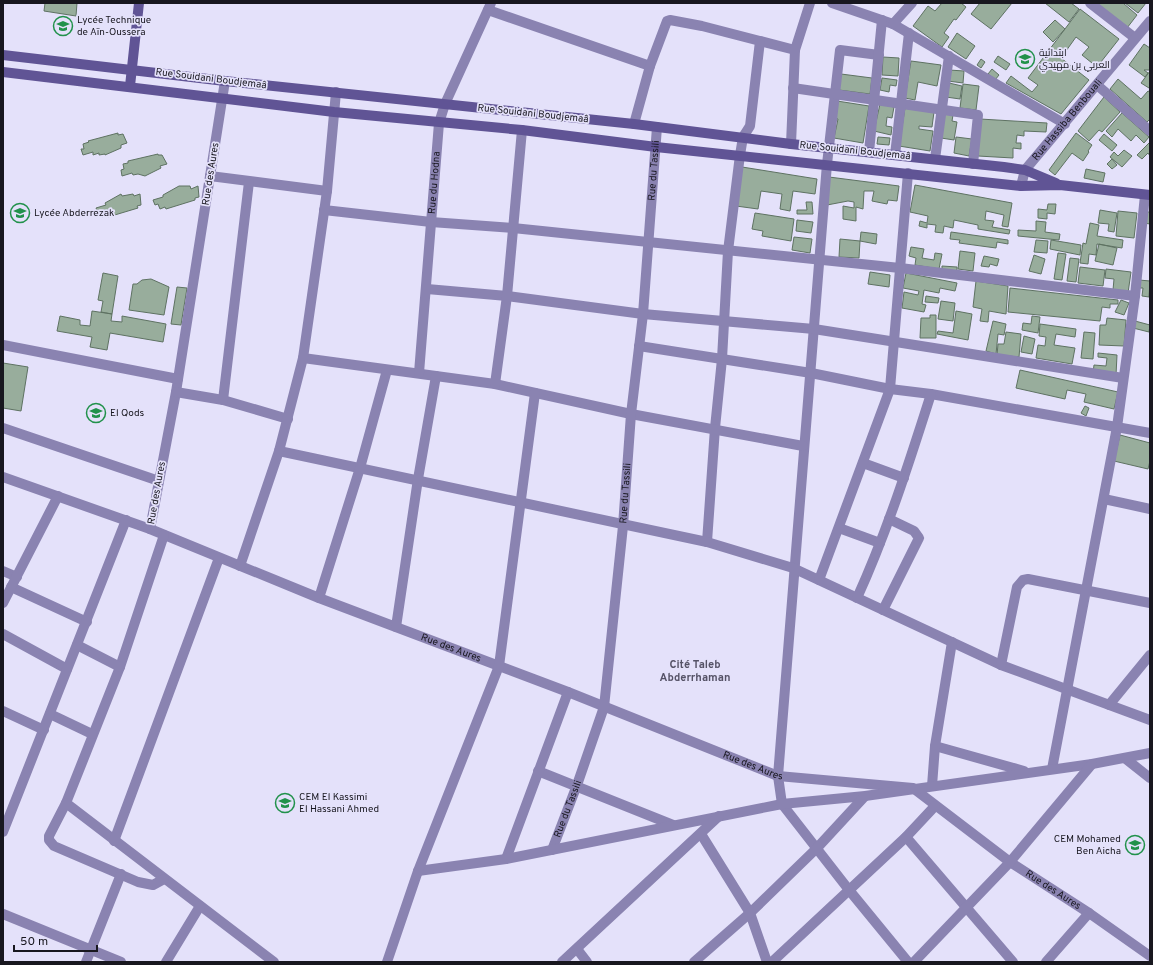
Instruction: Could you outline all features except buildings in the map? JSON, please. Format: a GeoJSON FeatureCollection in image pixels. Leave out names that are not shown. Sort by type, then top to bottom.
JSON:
{"type":"FeatureCollection","features":[{"type":"Feature","properties":{"kind":"main road"},"geometry":{"type":"LineString","coordinates":[[130,86],[139,3]]}},
{"type":"Feature","properties":{"kind":"main road","name":"Rue Souidani Boudjemaâ"},"geometry":{"type":"LineString","coordinates":[[3,55],[225,82],[336,92],[634,124],[791,144],[1025,170],[1060,185]]}},
{"type":"Feature","properties":{"kind":"main road","name":"Rue Souidani Boudjemaâ"},"geometry":{"type":"LineString","coordinates":[[3,72],[130,86],[334,112],[522,130],[656,147],[1021,186],[1060,185],[1148,195]]}},
{"type":"Feature","properties":{"kind":"street"},"geometry":{"type":"LineString","coordinates":[[791,144],[795,50],[810,3]]}},
{"type":"Feature","properties":{"kind":"street"},"geometry":{"type":"LineString","coordinates":[[832,3],[894,24],[1065,124]]}},
{"type":"Feature","properties":{"kind":"street"},"geometry":{"type":"LineString","coordinates":[[894,24],[912,3]]}},
{"type":"Feature","properties":{"kind":"street"},"geometry":{"type":"LineString","coordinates":[[1090,3],[1136,38]]}},
{"type":"Feature","properties":{"kind":"street"},"geometry":{"type":"LineString","coordinates":[[490,6],[650,66]]}},
{"type":"Feature","properties":{"kind":"street","name":"Rue du Hodna"},"geometry":{"type":"LineString","coordinates":[[419,373],[439,123],[445,104],[490,6]]}},
{"type":"Feature","properties":{"kind":"street"},"geometry":{"type":"LineString","coordinates":[[634,124],[650,66],[664,24],[670,20],[702,26],[795,50]]}},
{"type":"Feature","properties":{"kind":"street"},"geometry":{"type":"LineString","coordinates":[[869,152],[882,20]]}},
{"type":"Feature","properties":{"kind":"street","name":"Rue Hassiba Benbouali"},"geometry":{"type":"LineString","coordinates":[[1021,186],[1025,170],[1150,21]]}},
{"type":"Feature","properties":{"kind":"street"},"geometry":{"type":"LineString","coordinates":[[895,155],[909,33]]}},
{"type":"Feature","properties":{"kind":"street"},"geometry":{"type":"LineString","coordinates":[[707,542],[714,428],[722,359],[728,251],[743,137],[750,126],[760,42]]}},
{"type":"Feature","properties":{"kind":"street"},"geometry":{"type":"LineString","coordinates":[[879,55],[840,50],[826,164],[811,373],[803,446],[793,568],[778,776],[782,804],[848,890],[908,962]]}},
{"type":"Feature","properties":{"kind":"street"},"geometry":{"type":"LineString","coordinates":[[934,159],[949,56]]}},
{"type":"Feature","properties":{"kind":"street","name":"Rue des Aures"},"geometry":{"type":"LineString","coordinates":[[225,82],[176,392],[150,529],[319,598],[568,692],[778,776],[913,788],[1010,862],[1150,956]]}},
{"type":"Feature","properties":{"kind":"street"},"geometry":{"type":"LineString","coordinates":[[1097,85],[1150,131]]}},
{"type":"Feature","properties":{"kind":"street"},"geometry":{"type":"LineString","coordinates":[[793,88],[978,115],[973,164]]}},
{"type":"Feature","properties":{"kind":"street"},"geometry":{"type":"LineString","coordinates":[[240,566],[280,451],[302,358],[327,191],[336,92]]}},
{"type":"Feature","properties":{"kind":"street","name":"Rue du Tassili"},"geometry":{"type":"LineString","coordinates":[[552,850],[577,786],[604,707],[623,526],[631,414],[642,314],[657,127]]}},
{"type":"Feature","properties":{"kind":"street"},"geometry":{"type":"LineString","coordinates":[[494,384],[507,296],[522,130]]}},
{"type":"Feature","properties":{"kind":"street"},"geometry":{"type":"LineString","coordinates":[[819,580],[890,389],[908,173]]}},
{"type":"Feature","properties":{"kind":"street"},"geometry":{"type":"LineString","coordinates":[[210,176],[327,191]]}},
{"type":"Feature","properties":{"kind":"street"},"geometry":{"type":"LineString","coordinates":[[223,400],[249,182]]}},
{"type":"Feature","properties":{"kind":"street"},"geometry":{"type":"LineString","coordinates":[[1052,769],[1117,427],[1136,296],[1148,195]]}},
{"type":"Feature","properties":{"kind":"street"},"geometry":{"type":"LineString","coordinates":[[324,210],[431,222],[513,228],[900,268],[1136,296]]}},
{"type":"Feature","properties":{"kind":"street"},"geometry":{"type":"LineString","coordinates":[[427,288],[507,296],[642,314],[814,329],[1123,378]]}},
{"type":"Feature","properties":{"kind":"street"},"geometry":{"type":"LineString","coordinates":[[3,345],[178,380]]}},
{"type":"Feature","properties":{"kind":"street"},"geometry":{"type":"LineString","coordinates":[[639,346],[811,373],[890,389],[931,394],[1150,433]]}},
{"type":"Feature","properties":{"kind":"street"},"geometry":{"type":"LineString","coordinates":[[302,358],[494,384],[631,414],[714,428],[803,446]]}},
{"type":"Feature","properties":{"kind":"street"},"geometry":{"type":"LineString","coordinates":[[319,598],[360,468],[387,370]]}},
{"type":"Feature","properties":{"kind":"street"},"geometry":{"type":"LineString","coordinates":[[396,627],[418,479],[436,376]]}},
{"type":"Feature","properties":{"kind":"street"},"geometry":{"type":"LineString","coordinates":[[176,392],[223,400],[288,419]]}},
{"type":"Feature","properties":{"kind":"street"},"geometry":{"type":"LineString","coordinates":[[387,962],[418,871],[499,666],[535,393]]}},
{"type":"Feature","properties":{"kind":"street"},"geometry":{"type":"LineString","coordinates":[[857,598],[880,544],[904,478],[931,394]]}},
{"type":"Feature","properties":{"kind":"street"},"geometry":{"type":"LineString","coordinates":[[3,428],[159,481]]}},
{"type":"Feature","properties":{"kind":"street"},"geometry":{"type":"LineString","coordinates":[[280,451],[418,479],[623,526],[707,542],[793,568],[1001,665],[1150,720]]}},
{"type":"Feature","properties":{"kind":"street"},"geometry":{"type":"LineString","coordinates":[[863,463],[904,478]]}},
{"type":"Feature","properties":{"kind":"street"},"geometry":{"type":"LineString","coordinates":[[3,477],[150,529]]}},
{"type":"Feature","properties":{"kind":"street"},"geometry":{"type":"LineString","coordinates":[[3,603],[58,496]]}},
{"type":"Feature","properties":{"kind":"street"},"geometry":{"type":"LineString","coordinates":[[1104,500],[1150,509]]}},
{"type":"Feature","properties":{"kind":"street"},"geometry":{"type":"LineString","coordinates":[[883,610],[918,538],[914,531],[889,519]]}},
{"type":"Feature","properties":{"kind":"street"},"geometry":{"type":"LineString","coordinates":[[3,832],[126,520]]}},
{"type":"Feature","properties":{"kind":"street"},"geometry":{"type":"LineString","coordinates":[[838,528],[880,544]]}},
{"type":"Feature","properties":{"kind":"street"},"geometry":{"type":"LineString","coordinates":[[164,535],[120,667],[92,734],[66,803],[50,830],[49,836],[51,843],[138,882],[153,885],[164,879]]}},
{"type":"Feature","properties":{"kind":"street"},"geometry":{"type":"LineString","coordinates":[[114,841],[219,558]]}},
{"type":"Feature","properties":{"kind":"street"},"geometry":{"type":"LineString","coordinates":[[3,571],[17,577]]}},
{"type":"Feature","properties":{"kind":"street"},"geometry":{"type":"LineString","coordinates":[[1001,665],[1019,583],[1028,579],[1150,603]]}},
{"type":"Feature","properties":{"kind":"street"},"geometry":{"type":"LineString","coordinates":[[11,587],[87,622]]}},
{"type":"Feature","properties":{"kind":"street"},"geometry":{"type":"LineString","coordinates":[[3,634],[67,669]]}},
{"type":"Feature","properties":{"kind":"street"},"geometry":{"type":"LineString","coordinates":[[932,786],[936,746],[952,642]]}},
{"type":"Feature","properties":{"kind":"street"},"geometry":{"type":"LineString","coordinates":[[77,645],[120,667]]}},
{"type":"Feature","properties":{"kind":"street"},"geometry":{"type":"LineString","coordinates":[[1109,705],[1150,655]]}},
{"type":"Feature","properties":{"kind":"street"},"geometry":{"type":"LineString","coordinates":[[506,859],[568,692]]}},
{"type":"Feature","properties":{"kind":"street"},"geometry":{"type":"LineString","coordinates":[[3,711],[44,730]]}},
{"type":"Feature","properties":{"kind":"street"},"geometry":{"type":"LineString","coordinates":[[50,714],[92,734]]}},
{"type":"Feature","properties":{"kind":"street"},"geometry":{"type":"LineString","coordinates":[[936,746],[1028,772]]}},
{"type":"Feature","properties":{"kind":"street"},"geometry":{"type":"LineString","coordinates":[[418,871],[506,859],[782,804],[865,796],[1126,759],[1150,753]]}},
{"type":"Feature","properties":{"kind":"street"},"geometry":{"type":"LineString","coordinates":[[1126,759],[1150,778]]}},
{"type":"Feature","properties":{"kind":"street"},"geometry":{"type":"LineString","coordinates":[[914,962],[1010,862],[1092,764]]}},
{"type":"Feature","properties":{"kind":"street"},"geometry":{"type":"LineString","coordinates":[[538,771],[673,825]]}},
{"type":"Feature","properties":{"kind":"street"},"geometry":{"type":"LineString","coordinates":[[694,962],[750,913],[817,848],[865,796]]}},
{"type":"Feature","properties":{"kind":"street"},"geometry":{"type":"LineString","coordinates":[[66,803],[274,962]]}},
{"type":"Feature","properties":{"kind":"street"},"geometry":{"type":"LineString","coordinates":[[772,962],[906,837],[935,806]]}},
{"type":"Feature","properties":{"kind":"street"},"geometry":{"type":"LineString","coordinates":[[562,962],[719,816]]}},
{"type":"Feature","properties":{"kind":"street"},"geometry":{"type":"LineString","coordinates":[[701,834],[750,913],[768,962]]}},
{"type":"Feature","properties":{"kind":"street"},"geometry":{"type":"LineString","coordinates":[[906,837],[1013,962]]}},
{"type":"Feature","properties":{"kind":"street"},"geometry":{"type":"LineString","coordinates":[[86,962],[120,874]]}},
{"type":"Feature","properties":{"kind":"street"},"geometry":{"type":"LineString","coordinates":[[166,962],[200,906]]}},
{"type":"Feature","properties":{"kind":"street"},"geometry":{"type":"LineString","coordinates":[[3,914],[121,962]]}},
{"type":"Feature","properties":{"kind":"street"},"geometry":{"type":"LineString","coordinates":[[1046,962],[1089,914]]}},
{"type":"Feature","properties":{"kind":"street"},"geometry":{"type":"LineString","coordinates":[[577,949],[587,962]]}},
{"type":"Feature","properties":{"kind":"place","name":"Lycée Technique de Aïn-Oussera"},"geometry":{"type":"Point","coordinates":[63,26]}},
{"type":"Feature","properties":{"kind":"place","name":"ابتدائية العربي بن مهيدي"},"geometry":{"type":"Point","coordinates":[1025,59]}},
{"type":"Feature","properties":{"kind":"place","name":"Lycée Abderrezak"},"geometry":{"type":"Point","coordinates":[20,213]}},
{"type":"Feature","properties":{"kind":"place","name":"El Qods"},"geometry":{"type":"Point","coordinates":[96,413]}},
{"type":"Feature","properties":{"kind":"place","name":"CEM El Kassimi El Hassani Ahmed"},"geometry":{"type":"Point","coordinates":[285,803]}},
{"type":"Feature","properties":{"kind":"place","name":"CEM Mohamed Ben Aicha"},"geometry":{"type":"Point","coordinates":[1135,845]}},
{"type":"Feature","properties":{"kind":"district","name":"Cité Taleb Abderrhaman"},"geometry":{"type":"Point","coordinates":[695,671]}}]}
